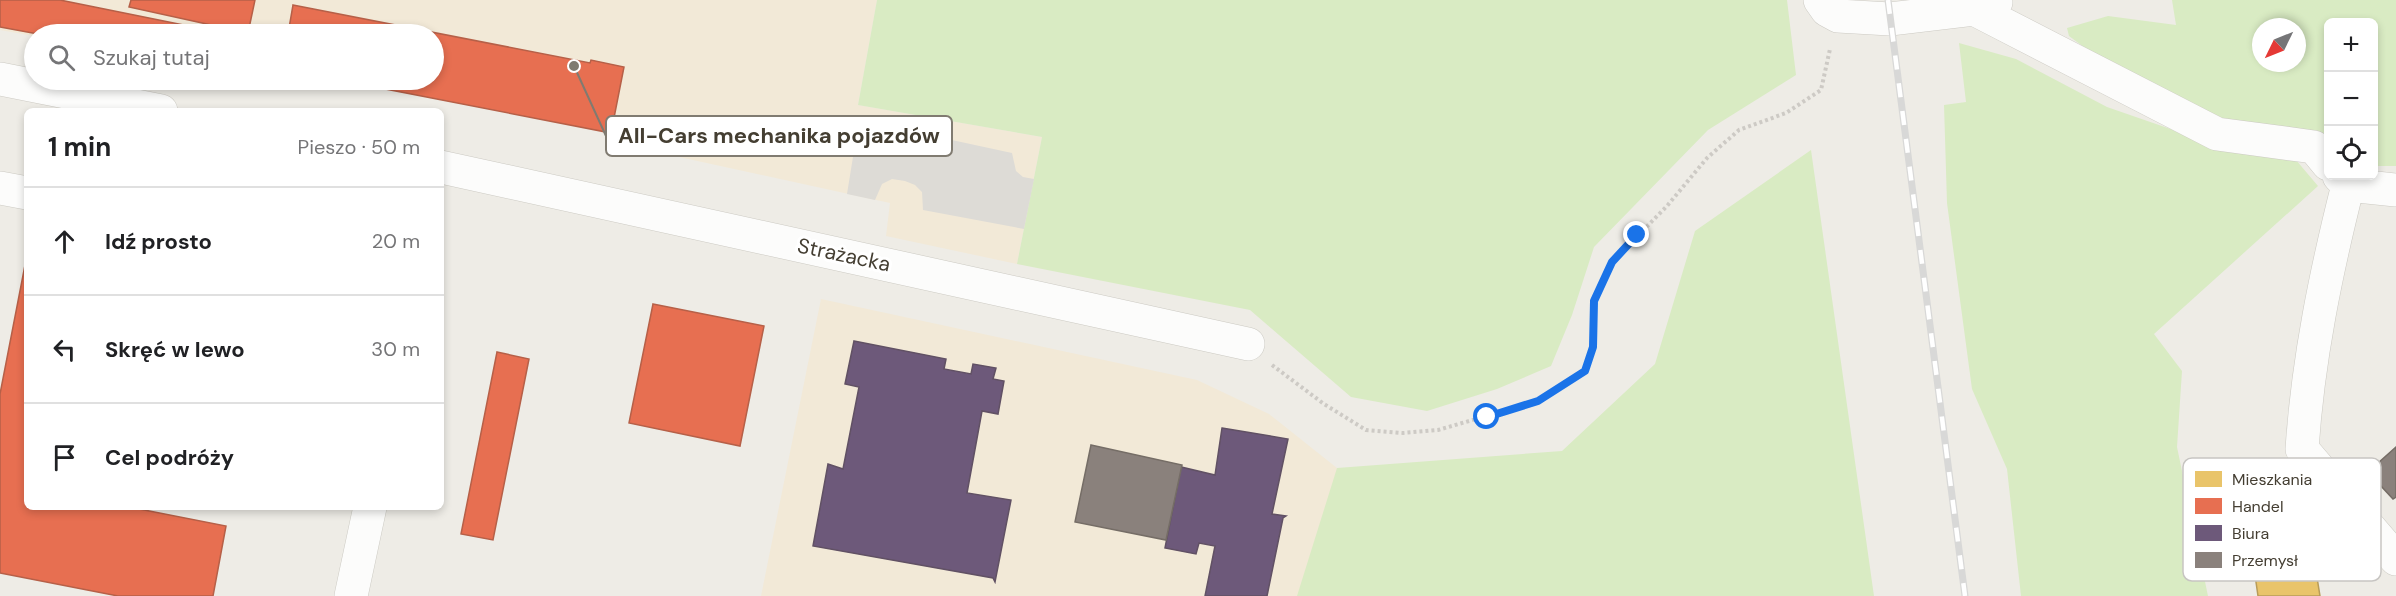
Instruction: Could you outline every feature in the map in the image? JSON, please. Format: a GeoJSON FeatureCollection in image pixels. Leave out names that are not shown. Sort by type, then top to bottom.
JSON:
{"type":"FeatureCollection","features":[{"type":"Feature","properties":{"kind":"street"},"geometry":{"type":"LineString","coordinates":[[1829,8],[1890,19],[1988,5],[2217,134],[2314,147],[2324,159]]}},
{"type":"Feature","properties":{"kind":"street"},"geometry":{"type":"LineString","coordinates":[[0,79],[24,84]]}},
{"type":"Feature","properties":{"kind":"street"},"geometry":{"type":"LineString","coordinates":[[55,90],[146,108]]}},
{"type":"Feature","properties":{"kind":"street","name":"Strażacka"},"geometry":{"type":"LineString","coordinates":[[444,168],[1248,344]]}},
{"type":"Feature","properties":{"kind":"street"},"geometry":{"type":"LineString","coordinates":[[2310,458],[2302,448],[2304,416],[2337,180]]}},
{"type":"Feature","properties":{"kind":"street"},"geometry":{"type":"LineString","coordinates":[[2357,180],[2396,190]]}},
{"type":"Feature","properties":{"kind":"street"},"geometry":{"type":"LineString","coordinates":[[0,188],[24,192]]}},
{"type":"Feature","properties":{"kind":"street"},"geometry":{"type":"LineString","coordinates":[[351,596],[369,510]]}},
{"type":"Feature","properties":{"kind":"street"},"geometry":{"type":"LineString","coordinates":[[2381,541],[2396,559]]}},
{"type":"Feature","properties":{"kind":"path"},"geometry":{"type":"LineString","coordinates":[[1248,344],[1324,404],[1366,430],[1403,433],[1438,430],[1538,401],[1585,371],[1593,347],[1594,301],[1612,262],[1667,206],[1707,158],[1740,130],[1786,113],[1821,90],[1829,8]]}},
{"type":"Feature","properties":{"kind":"shaded area"},"geometry":{"type":"Polygon","coordinates":[[[0,0],[877,0],[858,105],[1042,137],[1017,264],[886,236],[890,203],[610,142],[611,130],[391,90],[444,90],[444,24],[24,24],[24,34],[0,30],[0,0]]]}},
{"type":"Feature","properties":{"kind":"shaded area"},"geometry":{"type":"Polygon","coordinates":[[[859,120],[1012,153],[1016,171],[1023,177],[1034,179],[1024,229],[923,210],[922,192],[915,185],[905,181],[892,179],[882,184],[875,200],[847,194],[859,120]]]}},
{"type":"Feature","properties":{"kind":"shaded area"},"geometry":{"type":"Polygon","coordinates":[[[821,299],[1197,380],[1269,414],[1337,468],[1395,536],[1354,596],[761,596],[821,299]]]}},
{"type":"Feature","properties":{"kind":"green space"},"geometry":{"type":"Polygon","coordinates":[[[877,0],[1787,0],[1796,75],[1708,130],[1594,247],[1572,315],[1551,366],[1497,389],[1427,411],[1351,397],[1250,310],[1017,264],[1042,137],[858,105],[877,0]]]}},
{"type":"Feature","properties":{"kind":"green space"},"geometry":{"type":"Polygon","coordinates":[[[2172,0],[2396,0],[2396,166],[2378,166],[2378,18],[2324,18],[2324,135],[2319,131],[2223,121],[2163,88],[2112,68],[2069,36],[2067,28],[2108,16],[2176,25],[2172,0]]]}},
{"type":"Feature","properties":{"kind":"green space"},"geometry":{"type":"Polygon","coordinates":[[[1959,43],[2016,59],[2107,107],[2231,150],[2296,160],[2318,186],[2154,334],[2182,371],[2177,447],[2183,476],[2183,581],[2205,581],[2208,596],[2021,596],[2007,469],[1972,389],[1947,203],[1944,105],[1966,102],[1959,43]]]}},
{"type":"Feature","properties":{"kind":"green space"},"geometry":{"type":"Polygon","coordinates":[[[1811,150],[1874,596],[1297,596],[1337,468],[1562,451],[1655,364],[1695,231],[1811,150]]]}},
{"type":"Feature","properties":{"kind":"building: Mieszkania"},"geometry":{"type":"Polygon","coordinates":[[[2256,581],[2318,581],[2320,596],[2258,596],[2256,581]]]}},
{"type":"Feature","properties":{"kind":"building: Handel"},"geometry":{"type":"Polygon","coordinates":[[[0,0],[60,0],[179,24],[24,24],[24,31],[0,27],[0,0]]]}},
{"type":"Feature","properties":{"kind":"building: Handel"},"geometry":{"type":"Polygon","coordinates":[[[131,0],[255,0],[250,24],[207,24],[129,7],[131,0]]]}},
{"type":"Feature","properties":{"kind":"building: Handel"},"geometry":{"type":"Polygon","coordinates":[[[293,5],[390,24],[290,24],[293,5]]]}},
{"type":"Feature","properties":{"kind":"building: Handel"},"geometry":{"type":"Polygon","coordinates":[[[444,34],[590,63],[591,60],[624,67],[611,133],[390,90],[444,90],[444,34]]]}},
{"type":"Feature","properties":{"kind":"building: Handel"},"geometry":{"type":"Polygon","coordinates":[[[24,270],[24,510],[144,510],[226,526],[213,596],[118,596],[0,573],[0,394],[24,270]]]}},
{"type":"Feature","properties":{"kind":"building: Handel"},"geometry":{"type":"Polygon","coordinates":[[[653,304],[764,326],[740,446],[629,423],[653,304]]]}},
{"type":"Feature","properties":{"kind":"building: Handel"},"geometry":{"type":"Polygon","coordinates":[[[497,352],[529,359],[493,540],[461,534],[497,352]]]}},
{"type":"Feature","properties":{"kind":"building: Biura"},"geometry":{"type":"Polygon","coordinates":[[[854,341],[946,359],[944,369],[971,374],[973,364],[996,368],[993,379],[1004,381],[998,414],[982,411],[967,493],[1011,500],[995,582],[993,578],[813,546],[828,464],[843,469],[859,387],[845,384],[854,341]]]}},
{"type":"Feature","properties":{"kind":"building: Biura"},"geometry":{"type":"Polygon","coordinates":[[[1222,428],[1288,439],[1272,514],[1286,516],[1283,518],[1267,596],[1205,596],[1215,546],[1199,543],[1196,554],[1165,548],[1181,467],[1215,475],[1222,428]]]}},
{"type":"Feature","properties":{"kind":"building: Przemysł"},"geometry":{"type":"Polygon","coordinates":[[[1091,445],[1182,465],[1166,540],[1075,522],[1091,445]]]}},
{"type":"Feature","properties":{"kind":"building: Przemysł"},"geometry":{"type":"Polygon","coordinates":[[[2396,447],[2396,497],[2393,499],[2381,486],[2381,460],[2396,447]]]}},
{"type":"Feature","properties":{"kind":"railway"},"geometry":{"type":"LineString","coordinates":[[1888,0],[1965,596]]}},
{"type":"Feature","properties":{"kind":"place","name":"All-Cars mechanika pojazdów"},"geometry":{"type":"Point","coordinates":[574,66]}},
{"type":"Feature","properties":{"kind":"route"},"geometry":{"type":"LineString","coordinates":[[1487,417],[1538,401],[1585,371],[1593,347],[1594,301],[1612,262],[1637,235]]}}]}
